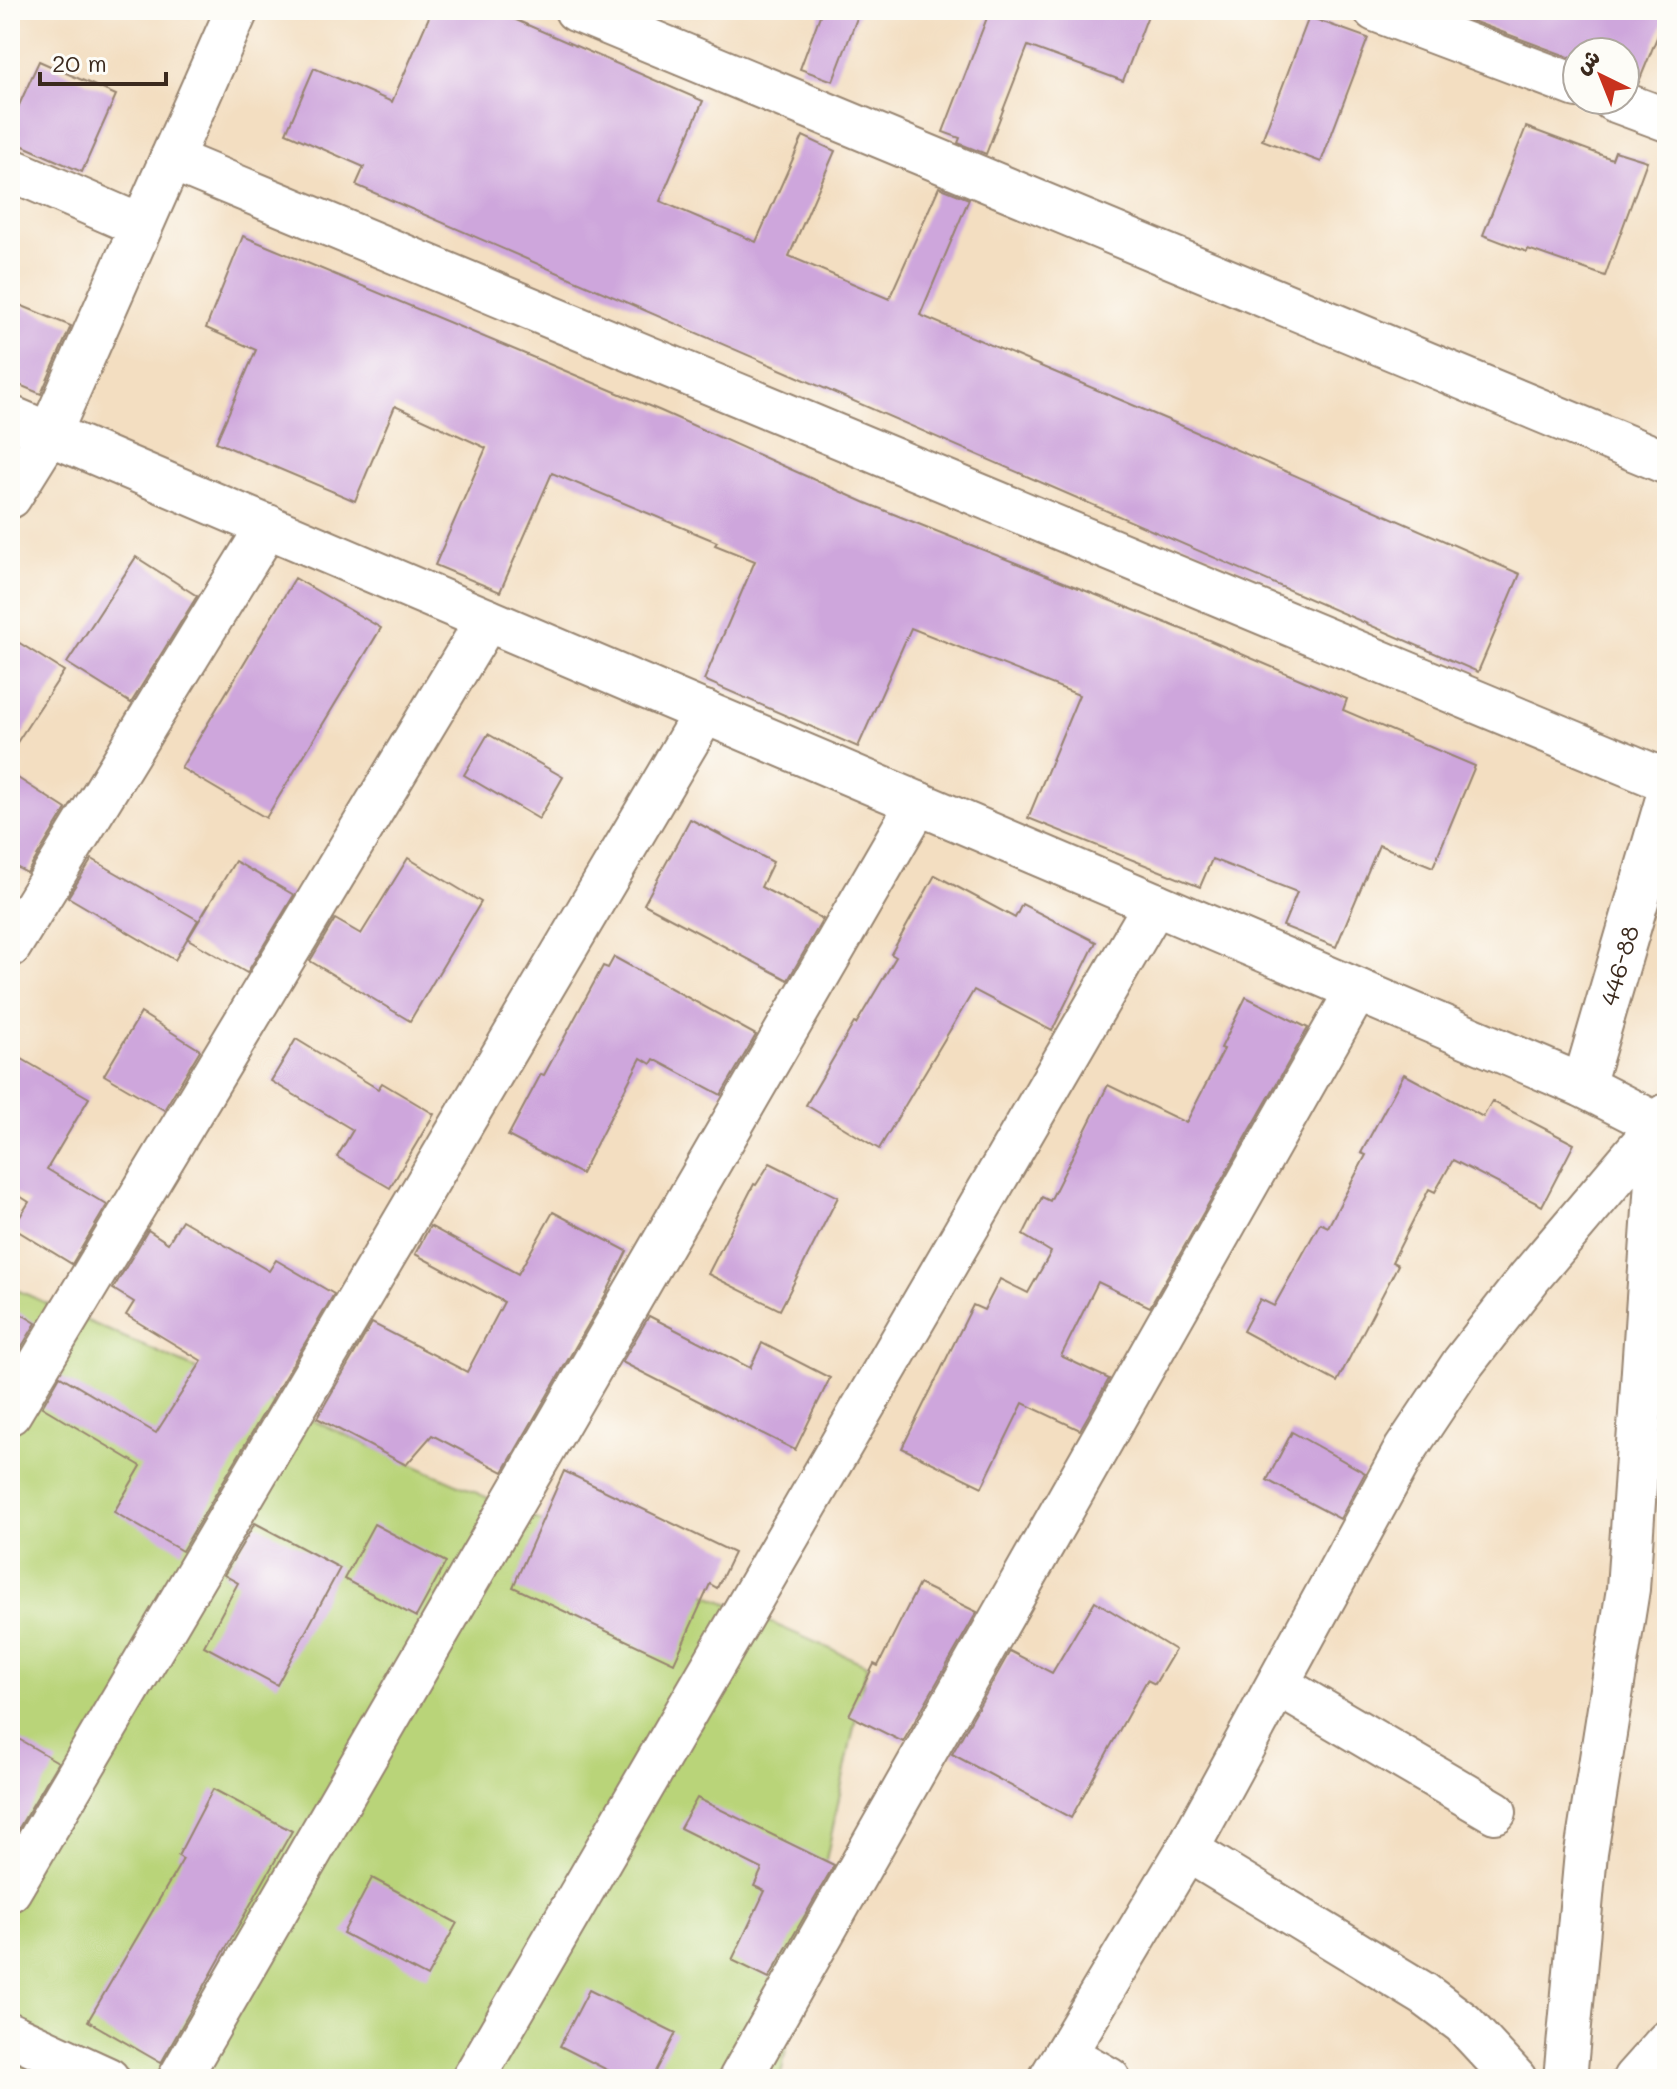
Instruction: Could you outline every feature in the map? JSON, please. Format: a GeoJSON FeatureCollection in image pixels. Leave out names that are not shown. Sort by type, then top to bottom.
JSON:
{"type":"FeatureCollection","features":[{"type":"Feature","properties":{"kind":"street"},"geometry":{"type":"LineString","coordinates":[[10,497],[50,433],[237,10]]}},
{"type":"Feature","properties":{"kind":"street"},"geometry":{"type":"LineString","coordinates":[[576,10],[1667,463]]}},
{"type":"Feature","properties":{"kind":"street"},"geometry":{"type":"LineString","coordinates":[[1375,10],[1561,80]]}},
{"type":"Feature","properties":{"kind":"street"},"geometry":{"type":"LineString","coordinates":[[1641,110],[1667,120]]}},
{"type":"Feature","properties":{"kind":"street"},"geometry":{"type":"LineString","coordinates":[[171,159],[1667,781]]}},
{"type":"Feature","properties":{"kind":"street"},"geometry":{"type":"LineString","coordinates":[[10,169],[141,226]]}},
{"type":"Feature","properties":{"kind":"street"},"geometry":{"type":"LineString","coordinates":[[10,417],[1665,1122]]}},
{"type":"Feature","properties":{"kind":"street"},"geometry":{"type":"LineString","coordinates":[[10,946],[268,526]]}},
{"type":"Feature","properties":{"kind":"street"},"geometry":{"type":"LineString","coordinates":[[10,1413],[487,620]]}},
{"type":"Feature","properties":{"kind":"street"},"geometry":{"type":"LineString","coordinates":[[10,1890],[705,712]]}},
{"type":"Feature","properties":{"kind":"street","name":"446-88"},"geometry":{"type":"LineString","coordinates":[[1583,1086],[1667,799]]}},
{"type":"Feature","properties":{"kind":"street"},"geometry":{"type":"LineString","coordinates":[[179,2079],[918,803]]}},
{"type":"Feature","properties":{"kind":"street"},"geometry":{"type":"LineString","coordinates":[[473,2079],[1155,904]]}},
{"type":"Feature","properties":{"kind":"street"},"geometry":{"type":"LineString","coordinates":[[740,2079],[1357,990]]}},
{"type":"Feature","properties":{"kind":"street"},"geometry":{"type":"LineString","coordinates":[[1109,2079],[1058,2066],[1187,1850],[1405,1450],[1463,1363],[1530,1277],[1665,1122]]}},
{"type":"Feature","properties":{"kind":"street"},"geometry":{"type":"LineString","coordinates":[[1565,2079],[1586,1853],[1628,1589],[1665,1122]]}},
{"type":"Feature","properties":{"kind":"street"},"geometry":{"type":"LineString","coordinates":[[1278,1685],[1495,1812]]}},
{"type":"Feature","properties":{"kind":"street"},"geometry":{"type":"LineString","coordinates":[[1187,1850],[1424,1994],[1463,2023],[1515,2079]]}},
{"type":"Feature","properties":{"kind":"street"},"geometry":{"type":"LineString","coordinates":[[10,2034],[108,2079]]}},
{"type":"Feature","properties":{"kind":"street"},"geometry":{"type":"LineString","coordinates":[[1634,2079],[1667,2042]]}},
{"type":"Feature","properties":{"kind":"green space"},"geometry":{"type":"Polygon","coordinates":[[[10,1287],[867,1665],[780,2079],[10,2079],[10,1287]]]}},
{"type":"Feature","properties":{"kind":"building"},"geometry":{"type":"Polygon","coordinates":[[[432,10],[493,10],[703,101],[660,201],[756,242],[803,136],[835,151],[789,256],[889,299],[939,187],[969,199],[920,315],[1520,574],[1478,672],[356,185],[364,167],[286,133],[314,68],[392,102],[432,10]]]}},
{"type":"Feature","properties":{"kind":"building"},"geometry":{"type":"Polygon","coordinates":[[[822,10],[860,10],[833,81],[800,69],[822,10]]]}},
{"type":"Feature","properties":{"kind":"building"},"geometry":{"type":"Polygon","coordinates":[[[990,10],[1150,10],[1123,81],[1028,46],[986,154],[958,143],[960,138],[943,132],[990,10]]]}},
{"type":"Feature","properties":{"kind":"building"},"geometry":{"type":"Polygon","coordinates":[[[1443,10],[1667,10],[1641,77],[1641,36],[1561,36],[1561,54],[1443,10]]]}},
{"type":"Feature","properties":{"kind":"building"},"geometry":{"type":"Polygon","coordinates":[[[1309,17],[1368,38],[1321,162],[1262,140],[1309,17]]]}},
{"type":"Feature","properties":{"kind":"building"},"geometry":{"type":"Polygon","coordinates":[[[39,61],[116,95],[82,172],[10,140],[10,125],[39,61]]]}},
{"type":"Feature","properties":{"kind":"building"},"geometry":{"type":"Polygon","coordinates":[[[1526,127],[1612,159],[1615,151],[1647,161],[1605,276],[1483,235],[1526,127]]]}},
{"type":"Feature","properties":{"kind":"building"},"geometry":{"type":"Polygon","coordinates":[[[243,236],[661,411],[866,503],[1204,638],[1347,699],[1343,710],[1475,766],[1433,867],[1379,845],[1336,947],[1283,926],[1297,892],[1212,859],[1200,887],[1028,818],[1079,695],[911,628],[858,747],[704,680],[755,561],[552,473],[500,592],[435,565],[486,448],[395,406],[355,501],[216,442],[256,350],[206,328],[243,236]]]}},
{"type":"Feature","properties":{"kind":"building"},"geometry":{"type":"Polygon","coordinates":[[[10,301],[71,326],[41,394],[10,381],[10,301]]]}},
{"type":"Feature","properties":{"kind":"building"},"geometry":{"type":"Polygon","coordinates":[[[136,557],[197,596],[131,703],[67,663],[136,557]]]}},
{"type":"Feature","properties":{"kind":"building"},"geometry":{"type":"Polygon","coordinates":[[[295,578],[381,628],[266,818],[181,768],[295,578]]]}},
{"type":"Feature","properties":{"kind":"building"},"geometry":{"type":"Polygon","coordinates":[[[10,637],[64,671],[10,753],[10,637]]]}},
{"type":"Feature","properties":{"kind":"building"},"geometry":{"type":"Polygon","coordinates":[[[488,734],[563,777],[539,819],[464,775],[488,734]]]}},
{"type":"Feature","properties":{"kind":"building"},"geometry":{"type":"Polygon","coordinates":[[[10,773],[66,809],[27,873],[10,864],[10,773]]]}},
{"type":"Feature","properties":{"kind":"building"},"geometry":{"type":"Polygon","coordinates":[[[690,819],[773,862],[761,887],[823,919],[788,980],[644,904],[690,819]]]}},
{"type":"Feature","properties":{"kind":"building"},"geometry":{"type":"Polygon","coordinates":[[[408,858],[481,902],[410,1021],[310,961],[335,919],[361,934],[408,858]]]}},
{"type":"Feature","properties":{"kind":"building"},"geometry":{"type":"Polygon","coordinates":[[[92,859],[198,920],[175,960],[68,897],[92,859]]]}},
{"type":"Feature","properties":{"kind":"building"},"geometry":{"type":"Polygon","coordinates":[[[235,861],[294,895],[247,973],[188,939],[235,861]]]}},
{"type":"Feature","properties":{"kind":"building"},"geometry":{"type":"Polygon","coordinates":[[[935,875],[1015,918],[1022,904],[1096,942],[1052,1031],[974,990],[879,1149],[806,1105],[896,957],[891,954],[935,875]]]}},
{"type":"Feature","properties":{"kind":"building"},"geometry":{"type":"Polygon","coordinates":[[[614,957],[756,1035],[721,1095],[654,1059],[651,1064],[641,1058],[581,1174],[508,1136],[603,966],[608,968],[614,957]]]}},
{"type":"Feature","properties":{"kind":"building"},"geometry":{"type":"Polygon","coordinates":[[[1246,997],[1308,1028],[1150,1307],[1098,1282],[1061,1356],[1109,1379],[1080,1430],[1023,1403],[982,1487],[902,1448],[973,1305],[984,1310],[1000,1279],[1028,1293],[1051,1252],[1023,1235],[1042,1197],[1050,1201],[1108,1085],[1186,1123],[1224,1049],[1221,1048],[1246,997]]]}},
{"type":"Feature","properties":{"kind":"building"},"geometry":{"type":"Polygon","coordinates":[[[141,1013],[200,1050],[164,1110],[104,1075],[141,1013]]]}},
{"type":"Feature","properties":{"kind":"building"},"geometry":{"type":"Polygon","coordinates":[[[296,1039],[378,1089],[382,1083],[434,1114],[390,1188],[337,1157],[353,1130],[271,1081],[296,1039]]]}},
{"type":"Feature","properties":{"kind":"building"},"geometry":{"type":"Polygon","coordinates":[[[10,1052],[89,1098],[47,1169],[107,1205],[72,1264],[13,1228],[29,1202],[10,1190],[10,1052]]]}},
{"type":"Feature","properties":{"kind":"building"},"geometry":{"type":"Polygon","coordinates":[[[1404,1074],[1483,1117],[1492,1101],[1574,1144],[1542,1206],[1453,1160],[1435,1192],[1429,1189],[1392,1262],[1398,1265],[1337,1382],[1243,1331],[1260,1299],[1274,1306],[1320,1223],[1328,1227],[1366,1155],[1361,1153],[1404,1074]]]}},
{"type":"Feature","properties":{"kind":"building"},"geometry":{"type":"Polygon","coordinates":[[[770,1163],[838,1197],[780,1310],[708,1274],[754,1184],[770,1163]]]}},
{"type":"Feature","properties":{"kind":"building"},"geometry":{"type":"Polygon","coordinates":[[[553,1212],[627,1251],[606,1294],[503,1472],[432,1435],[406,1465],[317,1418],[372,1323],[467,1372],[504,1302],[415,1254],[430,1226],[518,1274],[553,1212]]]}},
{"type":"Feature","properties":{"kind":"building"},"geometry":{"type":"Polygon","coordinates":[[[182,1220],[269,1271],[276,1260],[334,1294],[182,1551],[114,1512],[141,1466],[42,1407],[60,1376],[156,1433],[202,1361],[126,1315],[134,1302],[113,1289],[148,1230],[168,1243],[182,1220]]]}},
{"type":"Feature","properties":{"kind":"building"},"geometry":{"type":"Polygon","coordinates":[[[10,1307],[36,1323],[10,1366],[10,1307]]]}},
{"type":"Feature","properties":{"kind":"building"},"geometry":{"type":"Polygon","coordinates":[[[649,1316],[750,1368],[762,1343],[830,1378],[795,1450],[622,1362],[649,1316]]]}},
{"type":"Feature","properties":{"kind":"building"},"geometry":{"type":"Polygon","coordinates":[[[1292,1432],[1365,1473],[1340,1519],[1267,1480],[1292,1432]]]}},
{"type":"Feature","properties":{"kind":"building"},"geometry":{"type":"Polygon","coordinates":[[[564,1471],[734,1553],[717,1588],[710,1584],[674,1663],[513,1587],[564,1471]]]}},
{"type":"Feature","properties":{"kind":"building"},"geometry":{"type":"Polygon","coordinates":[[[255,1523],[340,1568],[277,1685],[204,1646],[238,1583],[224,1575],[255,1523]]]}},
{"type":"Feature","properties":{"kind":"building"},"geometry":{"type":"Polygon","coordinates":[[[374,1524],[446,1562],[416,1617],[344,1579],[374,1524]]]}},
{"type":"Feature","properties":{"kind":"building"},"geometry":{"type":"Polygon","coordinates":[[[919,1584],[977,1612],[903,1742],[849,1715],[874,1664],[878,1666],[919,1584]]]}},
{"type":"Feature","properties":{"kind":"building"},"geometry":{"type":"Polygon","coordinates":[[[1095,1601],[1175,1650],[1155,1684],[1147,1680],[1071,1818],[952,1754],[1010,1651],[1052,1673],[1095,1601]]]}},
{"type":"Feature","properties":{"kind":"building"},"geometry":{"type":"Polygon","coordinates":[[[10,1734],[58,1762],[10,1843],[10,1734]]]}},
{"type":"Feature","properties":{"kind":"building"},"geometry":{"type":"Polygon","coordinates":[[[213,1789],[292,1831],[161,2063],[88,2021],[183,1859],[178,1856],[213,1789]]]}},
{"type":"Feature","properties":{"kind":"building"},"geometry":{"type":"Polygon","coordinates":[[[697,1798],[834,1865],[769,1978],[732,1960],[765,1891],[754,1886],[762,1869],[680,1828],[697,1798]]]}},
{"type":"Feature","properties":{"kind":"building"},"geometry":{"type":"Polygon","coordinates":[[[372,1878],[457,1923],[427,1977],[343,1933],[372,1878]]]}},
{"type":"Feature","properties":{"kind":"building"},"geometry":{"type":"Polygon","coordinates":[[[589,1990],[676,2033],[652,2079],[625,2079],[560,2046],[589,1990]]]}}]}
